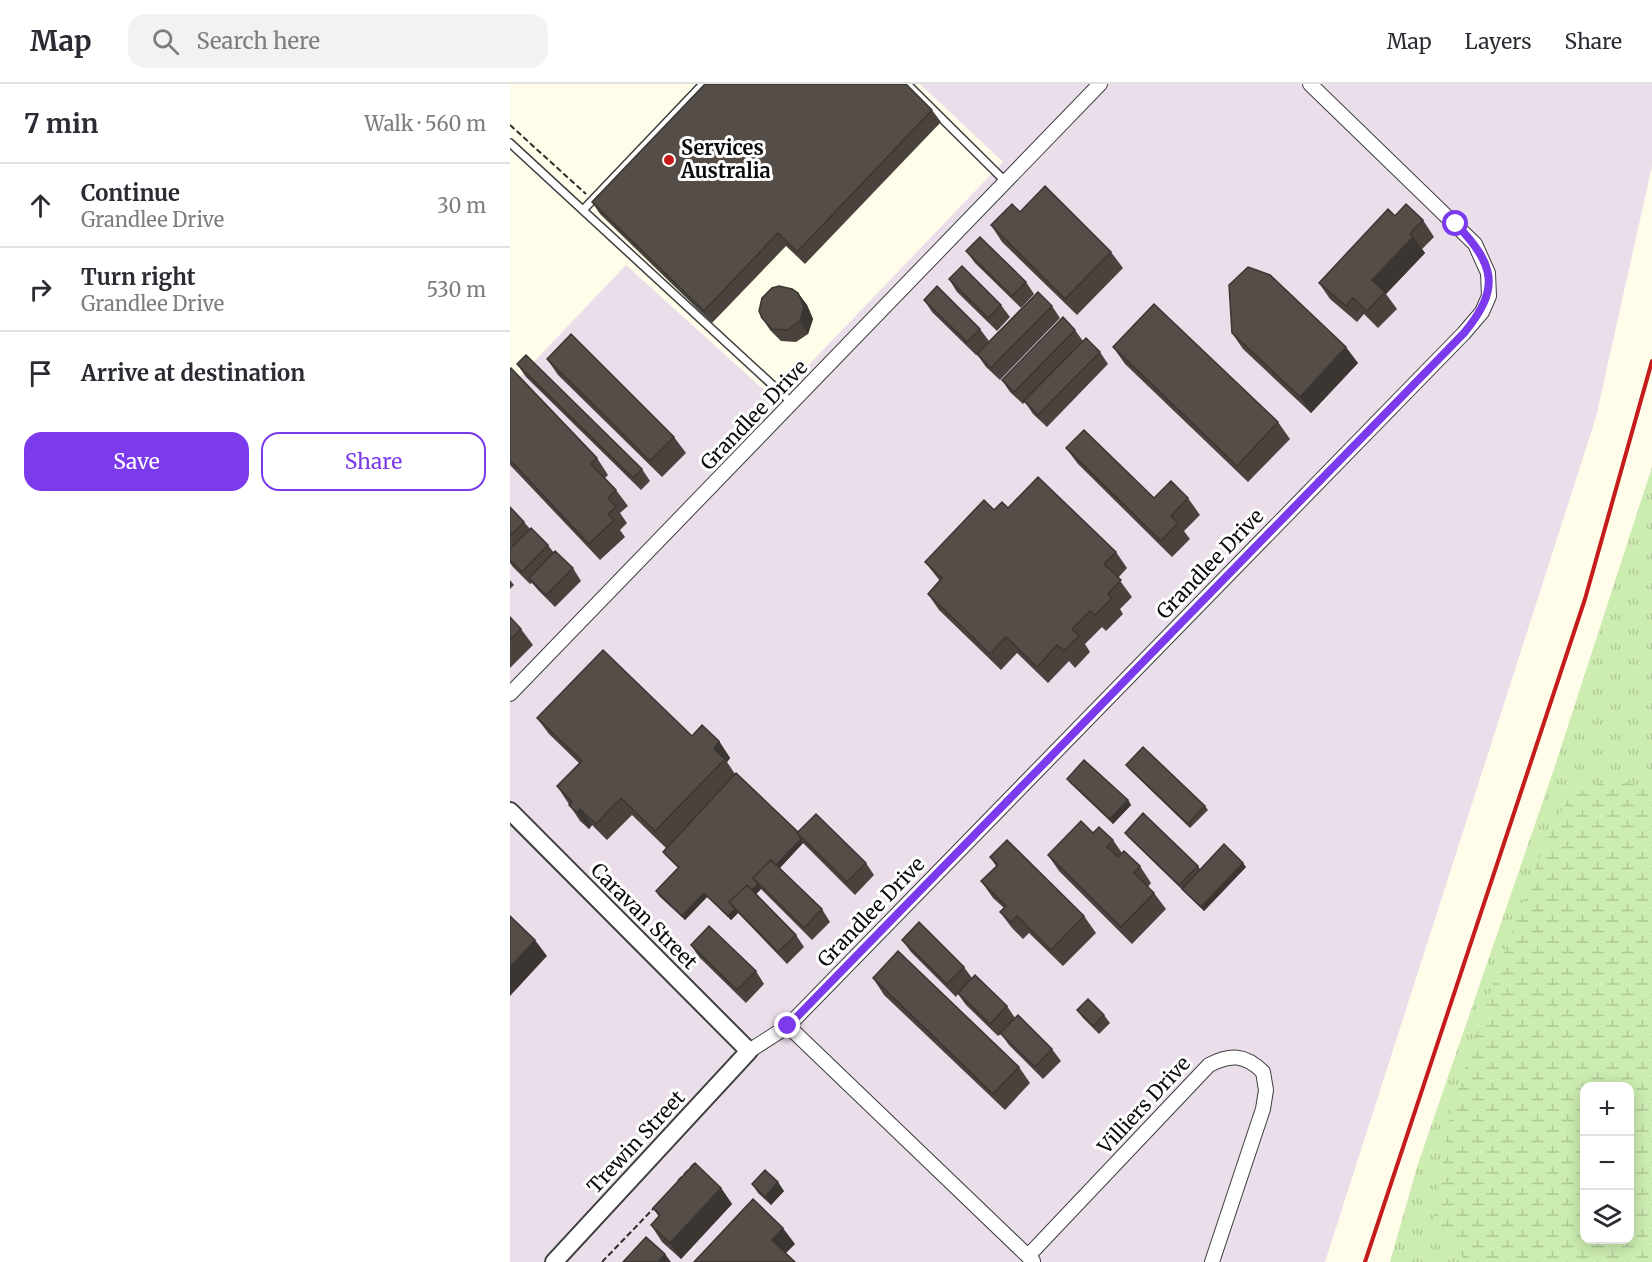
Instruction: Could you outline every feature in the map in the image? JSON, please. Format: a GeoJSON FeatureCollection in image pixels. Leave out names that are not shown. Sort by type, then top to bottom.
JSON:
{"type":"FeatureCollection","features":[{"type":"Feature","properties":{"kind":"street","name":"Grandlee Drive"},"geometry":{"type":"LineString","coordinates":[[510,694],[1100,84]]}},
{"type":"Feature","properties":{"kind":"street","name":"Grandlee Drive"},"geometry":{"type":"LineString","coordinates":[[749,1051],[788,1026],[1482,312],[1489,296],[1489,280],[1475,244],[1310,84]]}},
{"type":"Feature","properties":{"kind":"street","name":"Caravan Street"},"geometry":{"type":"LineString","coordinates":[[510,811],[749,1051]]}},
{"type":"Feature","properties":{"kind":"street","name":"Villiers Drive"},"geometry":{"type":"LineString","coordinates":[[788,1026],[1031,1259],[1209,1065],[1225,1056],[1241,1057],[1263,1072],[1266,1090],[1263,1109],[1212,1262]]}},
{"type":"Feature","properties":{"kind":"street","name":"Trewin Street"},"geometry":{"type":"LineString","coordinates":[[555,1262],[749,1051]]}},
{"type":"Feature","properties":{"kind":"lane"},"geometry":{"type":"LineString","coordinates":[[584,209],[703,84]]}},
{"type":"Feature","properties":{"kind":"lane"},"geometry":{"type":"LineString","coordinates":[[908,84],[1006,182]]}},
{"type":"Feature","properties":{"kind":"lane"},"geometry":{"type":"LineString","coordinates":[[510,143],[792,403]]}},
{"type":"Feature","properties":{"kind":"path"},"geometry":{"type":"LineString","coordinates":[[510,125],[593,200]]}},
{"type":"Feature","properties":{"kind":"path"},"geometry":{"type":"LineString","coordinates":[[673,1187],[694,1164]]}},
{"type":"Feature","properties":{"kind":"path"},"geometry":{"type":"LineString","coordinates":[[602,1262],[660,1202]]}},
{"type":"Feature","properties":{"kind":"shaded area"},"geometry":{"type":"Polygon","coordinates":[[[920,84],[1652,84],[1652,166],[1596,417],[1325,1262],[510,1262],[510,387],[626,265],[775,400],[1003,162],[920,84]]]}},
{"type":"Feature","properties":{"kind":"green space"},"geometry":{"type":"Polygon","coordinates":[[[1652,467],[1652,1262],[1390,1262],[1418,1164],[1554,769],[1652,467]]]}},
{"type":"Feature","properties":{"kind":"green space"},"geometry":{"type":"Polygon","coordinates":[[[1615,777],[1652,791],[1652,1262],[1467,1262],[1433,1224],[1451,1110],[1501,960],[1545,843],[1570,796],[1615,777]]]}},
{"type":"Feature","properties":{"kind":"building"},"geometry":{"type":"Polygon","coordinates":[[[705,84],[906,84],[932,110],[797,252],[778,233],[704,311],[592,202],[705,84]]]}},
{"type":"Feature","properties":{"kind":"building"},"geometry":{"type":"Polygon","coordinates":[[[1045,186],[1111,252],[1065,299],[991,225],[1012,204],[1020,212],[1045,186]]]}},
{"type":"Feature","properties":{"kind":"building"},"geometry":{"type":"Polygon","coordinates":[[[1406,204],[1423,220],[1410,234],[1413,237],[1372,280],[1385,292],[1367,311],[1353,298],[1346,306],[1319,283],[1388,209],[1395,216],[1406,204]]]}},
{"type":"Feature","properties":{"kind":"building"},"geometry":{"type":"Polygon","coordinates":[[[980,237],[1026,282],[1012,296],[966,251],[980,237]]]}},
{"type":"Feature","properties":{"kind":"building"},"geometry":{"type":"Polygon","coordinates":[[[962,266],[1001,305],[988,318],[949,279],[962,266]]]}},
{"type":"Feature","properties":{"kind":"building"},"geometry":{"type":"Polygon","coordinates":[[[1248,267],[1270,275],[1346,347],[1300,397],[1232,333],[1229,285],[1248,267]]]}},
{"type":"Feature","properties":{"kind":"building"},"geometry":{"type":"Polygon","coordinates":[[[779,286],[798,293],[804,307],[800,321],[787,330],[772,329],[759,311],[762,298],[772,288],[779,286]]]}},
{"type":"Feature","properties":{"kind":"building"},"geometry":{"type":"Polygon","coordinates":[[[937,286],[980,329],[967,342],[924,300],[937,286]]]}},
{"type":"Feature","properties":{"kind":"building"},"geometry":{"type":"Polygon","coordinates":[[[1038,292],[1052,306],[991,368],[977,354],[1038,292]]]}},
{"type":"Feature","properties":{"kind":"building"},"geometry":{"type":"Polygon","coordinates":[[[1154,304],[1278,422],[1237,466],[1113,347],[1154,304]]]}},
{"type":"Feature","properties":{"kind":"building"},"geometry":{"type":"Polygon","coordinates":[[[1063,317],[1075,330],[1014,392],[1002,380],[1063,317]]]}},
{"type":"Feature","properties":{"kind":"building"},"geometry":{"type":"Polygon","coordinates":[[[571,334],[674,437],[650,461],[547,359],[571,334]]]}},
{"type":"Feature","properties":{"kind":"building"},"geometry":{"type":"Polygon","coordinates":[[[1086,338],[1100,352],[1038,415],[1024,401],[1086,338]]]}},
{"type":"Feature","properties":{"kind":"building"},"geometry":{"type":"Polygon","coordinates":[[[526,355],[642,469],[633,478],[517,364],[526,355]]]}},
{"type":"Feature","properties":{"kind":"building"},"geometry":{"type":"Polygon","coordinates":[[[511,368],[597,458],[591,464],[616,490],[608,498],[616,507],[608,514],[614,520],[589,544],[510,460],[511,368]]]}},
{"type":"Feature","properties":{"kind":"building"},"geometry":{"type":"Polygon","coordinates":[[[1084,430],[1154,498],[1171,481],[1188,498],[1171,516],[1178,523],[1161,541],[1066,448],[1084,430]]]}},
{"type":"Feature","properties":{"kind":"building"},"geometry":{"type":"Polygon","coordinates":[[[1038,477],[1116,552],[1104,564],[1121,580],[1108,594],[1112,598],[1095,615],[1090,611],[1072,629],[1079,636],[1064,651],[1057,645],[1037,667],[1006,637],[990,654],[928,594],[942,578],[925,562],[984,500],[994,510],[1002,502],[1008,508],[1038,477]]]}},
{"type":"Feature","properties":{"kind":"building"},"geometry":{"type":"Polygon","coordinates":[[[510,507],[524,522],[510,536],[510,507]]]}},
{"type":"Feature","properties":{"kind":"building"},"geometry":{"type":"Polygon","coordinates":[[[531,528],[548,545],[522,572],[510,560],[510,549],[531,528]]]}},
{"type":"Feature","properties":{"kind":"building"},"geometry":{"type":"Polygon","coordinates":[[[555,551],[573,568],[546,595],[529,578],[555,551]]]}},
{"type":"Feature","properties":{"kind":"building"},"geometry":{"type":"Polygon","coordinates":[[[510,617],[521,629],[510,640],[510,617]]]}},
{"type":"Feature","properties":{"kind":"building"},"geometry":{"type":"Polygon","coordinates":[[[603,650],[692,736],[702,725],[719,741],[714,749],[725,759],[655,831],[621,798],[596,824],[580,809],[577,813],[569,805],[572,802],[557,786],[582,761],[537,718],[603,650]]]}},
{"type":"Feature","properties":{"kind":"building"},"geometry":{"type":"Polygon","coordinates":[[[1143,747],[1205,806],[1188,824],[1126,765],[1143,747]]]}},
{"type":"Feature","properties":{"kind":"building"},"geometry":{"type":"Polygon","coordinates":[[[1084,760],[1128,800],[1110,819],[1067,779],[1084,760]]]}},
{"type":"Feature","properties":{"kind":"building"},"geometry":{"type":"Polygon","coordinates":[[[736,773],[798,832],[801,839],[776,865],[771,860],[753,878],[758,884],[752,890],[747,885],[729,902],[735,909],[728,916],[704,893],[682,916],[656,891],[679,867],[663,852],[736,773]]]}},
{"type":"Feature","properties":{"kind":"building"},"geometry":{"type":"Polygon","coordinates":[[[1143,813],[1198,866],[1179,885],[1125,833],[1143,813]]]}},
{"type":"Feature","properties":{"kind":"building"},"geometry":{"type":"Polygon","coordinates":[[[816,814],[866,863],[847,882],[797,833],[816,814]]]}},
{"type":"Feature","properties":{"kind":"building"},"geometry":{"type":"Polygon","coordinates":[[[1081,821],[1093,833],[1099,827],[1113,840],[1107,847],[1118,857],[1124,851],[1140,866],[1134,873],[1154,893],[1121,927],[1048,855],[1081,821]]]}},
{"type":"Feature","properties":{"kind":"building"},"geometry":{"type":"Polygon","coordinates":[[[1007,840],[1084,916],[1051,950],[1017,916],[1011,922],[1000,912],[1006,906],[981,881],[998,865],[990,857],[1007,840]]]}},
{"type":"Feature","properties":{"kind":"building"},"geometry":{"type":"Polygon","coordinates":[[[1224,844],[1243,863],[1201,907],[1182,889],[1224,844]]]}},
{"type":"Feature","properties":{"kind":"building"},"geometry":{"type":"Polygon","coordinates":[[[771,860],[822,909],[804,928],[753,878],[771,860]]]}},
{"type":"Feature","properties":{"kind":"building"},"geometry":{"type":"Polygon","coordinates":[[[747,885],[796,935],[778,952],[729,902],[747,885]]]}},
{"type":"Feature","properties":{"kind":"building"},"geometry":{"type":"Polygon","coordinates":[[[510,916],[535,940],[510,967],[510,916]]]}},
{"type":"Feature","properties":{"kind":"building"},"geometry":{"type":"Polygon","coordinates":[[[919,922],[964,967],[947,984],[902,940],[919,922]]]}},
{"type":"Feature","properties":{"kind":"building"},"geometry":{"type":"Polygon","coordinates":[[[709,926],[756,971],[737,990],[691,945],[709,926]]]}},
{"type":"Feature","properties":{"kind":"building"},"geometry":{"type":"Polygon","coordinates":[[[898,951],[1019,1067],[993,1094],[873,978],[898,951]]]}},
{"type":"Feature","properties":{"kind":"building"},"geometry":{"type":"Polygon","coordinates":[[[975,975],[1007,1006],[990,1024],[958,993],[975,975]]]}},
{"type":"Feature","properties":{"kind":"building"},"geometry":{"type":"Polygon","coordinates":[[[1088,999],[1104,1015],[1093,1026],[1077,1010],[1088,999]]]}},
{"type":"Feature","properties":{"kind":"building"},"geometry":{"type":"Polygon","coordinates":[[[1018,1015],[1052,1049],[1035,1067],[1000,1033],[1018,1015]]]}},
{"type":"Feature","properties":{"kind":"building"},"geometry":{"type":"Polygon","coordinates":[[[695,1163],[721,1188],[670,1243],[651,1225],[660,1215],[653,1208],[695,1163]]]}},
{"type":"Feature","properties":{"kind":"building"},"geometry":{"type":"Polygon","coordinates":[[[765,1170],[778,1182],[765,1197],[752,1184],[765,1170]]]}},
{"type":"Feature","properties":{"kind":"building"},"geometry":{"type":"Polygon","coordinates":[[[753,1199],[783,1228],[772,1240],[795,1262],[694,1262],[753,1199]]]}},
{"type":"Feature","properties":{"kind":"building"},"geometry":{"type":"Polygon","coordinates":[[[646,1237],[665,1254],[658,1262],[623,1262],[646,1237]]]}},
{"type":"Feature","properties":{"kind":"railway"},"geometry":{"type":"LineString","coordinates":[[1365,1262],[1585,599],[1652,361]]}},
{"type":"Feature","properties":{"kind":"place","name":"Services Australia"},"geometry":{"type":"Point","coordinates":[669,160]}},
{"type":"Feature","properties":{"kind":"route"},"geometry":{"type":"LineString","coordinates":[[788,1026],[1482,312],[1489,296],[1488,273],[1475,244],[1456,224]]}}]}
